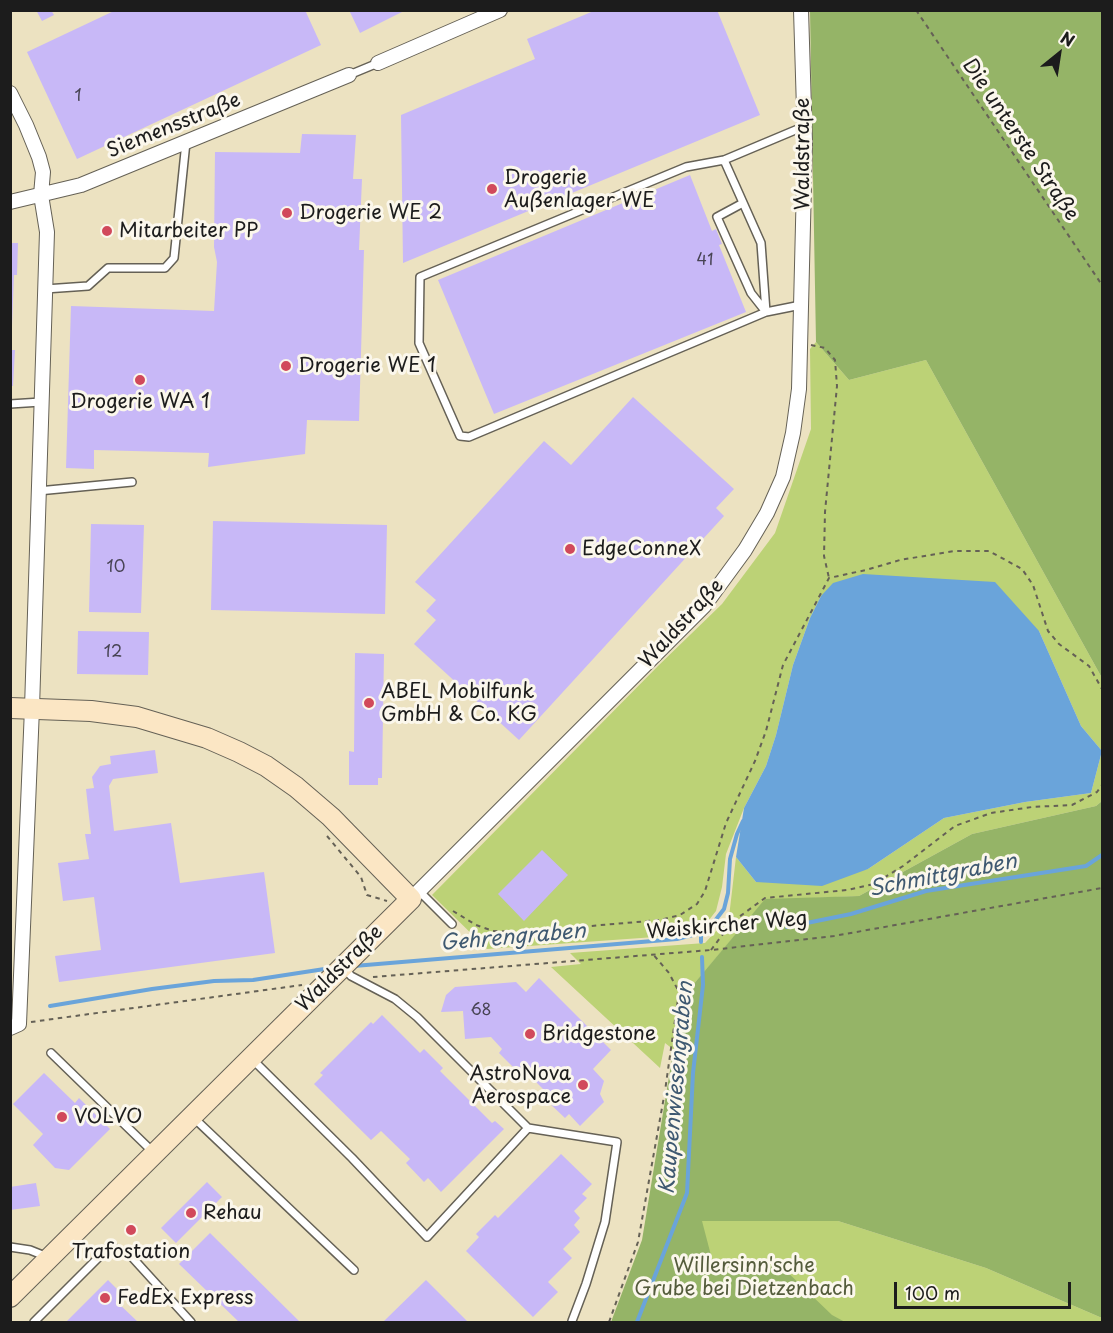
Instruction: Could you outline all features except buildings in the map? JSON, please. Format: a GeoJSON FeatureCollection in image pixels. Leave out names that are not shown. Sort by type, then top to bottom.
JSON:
{"type":"FeatureCollection","features":[{"type":"Feature","properties":{"kind":"street"},"geometry":{"type":"LineString","coordinates":[[378,63],[500,10]]}},
{"type":"Feature","properties":{"kind":"street","name":"Waldstraße"},"geometry":{"type":"LineString","coordinates":[[10,1297],[312,996],[344,970],[409,901],[704,606],[730,572],[766,513],[783,477],[793,433],[799,389],[805,126],[801,10]]}},
{"type":"Feature","properties":{"kind":"street","name":"Siemensstraße"},"geometry":{"type":"LineString","coordinates":[[10,202],[81,185],[349,75]]}},
{"type":"Feature","properties":{"kind":"street"},"geometry":{"type":"LineString","coordinates":[[10,93],[26,125],[43,172],[41,195],[47,232],[32,708],[15,1026]]}},
{"type":"Feature","properties":{"kind":"street"},"geometry":{"type":"LineString","coordinates":[[10,708],[91,711],[136,717],[207,738],[239,752],[266,766],[332,817],[409,901]]}},
{"type":"Feature","properties":{"kind":"lane"},"geometry":{"type":"LineString","coordinates":[[349,75],[378,63]]}},
{"type":"Feature","properties":{"kind":"lane"},"geometry":{"type":"LineString","coordinates":[[801,304],[766,312],[470,437],[460,436],[419,343],[420,277],[686,167],[724,160],[805,126]]}},
{"type":"Feature","properties":{"kind":"lane"},"geometry":{"type":"LineString","coordinates":[[45,289],[88,286],[108,268],[165,268],[174,258],[186,141]]}},
{"type":"Feature","properties":{"kind":"lane"},"geometry":{"type":"LineString","coordinates":[[724,160],[762,243],[766,312]]}},
{"type":"Feature","properties":{"kind":"lane"},"geometry":{"type":"LineString","coordinates":[[743,203],[717,217],[751,293],[766,312]]}},
{"type":"Feature","properties":{"kind":"lane"},"geometry":{"type":"LineString","coordinates":[[10,404],[41,402]]}},
{"type":"Feature","properties":{"kind":"lane"},"geometry":{"type":"LineString","coordinates":[[38,491],[132,482]]}},
{"type":"Feature","properties":{"kind":"lane"},"geometry":{"type":"LineString","coordinates":[[409,901],[440,912],[452,924]]}},
{"type":"Feature","properties":{"kind":"lane"},"geometry":{"type":"LineString","coordinates":[[344,970],[395,999],[417,1017],[528,1128],[617,1142],[605,1222],[572,1321]]}},
{"type":"Feature","properties":{"kind":"lane"},"geometry":{"type":"LineString","coordinates":[[51,1053],[155,1154]]}},
{"type":"Feature","properties":{"kind":"lane"},"geometry":{"type":"LineString","coordinates":[[251,1058],[352,1158],[427,1237],[528,1128]]}},
{"type":"Feature","properties":{"kind":"lane"},"geometry":{"type":"LineString","coordinates":[[193,1116],[354,1270]]}},
{"type":"Feature","properties":{"kind":"lane"},"geometry":{"type":"LineString","coordinates":[[34,1323],[110,1246],[130,1254],[191,1323]]}},
{"type":"Feature","properties":{"kind":"lane"},"geometry":{"type":"LineString","coordinates":[[10,1247],[30,1250],[40,1254],[46,1261]]}},
{"type":"Feature","properties":{"kind":"path","name":"Die unterste Straße"},"geometry":{"type":"LineString","coordinates":[[916,10],[1102,285]]}},
{"type":"Feature","properties":{"kind":"path"},"geometry":{"type":"LineString","coordinates":[[440,912],[452,910],[476,925],[493,931],[521,932],[660,920],[680,915],[697,904],[705,891],[726,823],[755,761],[766,731],[783,665],[829,578],[824,556],[825,512],[837,386],[835,360],[825,348],[800,344]]}},
{"type":"Feature","properties":{"kind":"path"},"geometry":{"type":"LineString","coordinates":[[829,578],[932,554],[954,551],[989,551],[1022,569],[1033,585],[1048,630],[1059,644],[1089,666],[1102,689]]}},
{"type":"Feature","properties":{"kind":"path"},"geometry":{"type":"LineString","coordinates":[[711,950],[732,922],[765,898],[847,890],[874,884],[903,866],[955,826],[991,813],[1032,807],[1072,805],[1097,792],[1102,785]]}},
{"type":"Feature","properties":{"kind":"path"},"geometry":{"type":"LineString","coordinates":[[326,836],[360,877],[367,895],[409,901]]}},
{"type":"Feature","properties":{"kind":"path","name":"Weiskircher Weg"},"geometry":{"type":"LineString","coordinates":[[344,970],[375,977],[711,950],[834,936],[1102,888]]}},
{"type":"Feature","properties":{"kind":"path"},"geometry":{"type":"LineString","coordinates":[[609,1323],[638,1242],[679,992],[669,973],[652,953]]}},
{"type":"Feature","properties":{"kind":"path"},"geometry":{"type":"LineString","coordinates":[[15,1026],[302,985],[312,996]]}},
{"type":"Feature","properties":{"kind":"green space"},"geometry":{"type":"Polygon","coordinates":[[[810,11],[1102,11],[1102,678],[926,360],[849,380],[816,342],[810,11]]]}},
{"type":"Feature","properties":{"kind":"green space"},"geometry":{"type":"Polygon","coordinates":[[[816,342],[849,380],[926,360],[1102,678],[1102,751],[1081,726],[1039,631],[821,596],[810,618],[793,665],[766,766],[744,808],[726,854],[716,911],[705,925],[683,935],[487,949],[432,895],[722,604],[775,533],[811,429],[810,349],[816,342]]]}},
{"type":"Feature","properties":{"kind":"green space"},"geometry":{"type":"Polygon","coordinates":[[[1102,751],[1102,801],[1096,806],[972,834],[859,896],[765,900],[682,998],[674,1050],[665,1043],[660,1068],[551,967],[581,964],[570,953],[705,943],[729,917],[736,857],[756,882],[868,869],[944,818],[1025,802],[1091,793],[1102,751]]]}},
{"type":"Feature","properties":{"kind":"green space"},"geometry":{"type":"Polygon","coordinates":[[[1102,801],[1102,1318],[986,1268],[838,1221],[702,1221],[713,1263],[782,1267],[832,1315],[845,1322],[611,1322],[642,1240],[682,998],[765,899],[859,896],[972,834],[1096,806],[1102,801]]]}},
{"type":"Feature","properties":{"kind":"green space","name":"Willersinn'sche Grube bei Dietzenbach"},"geometry":{"type":"Polygon","coordinates":[[[701,1221],[838,1221],[986,1268],[1102,1318],[1102,1322],[613,1322],[705,1236],[701,1221]]]}},
{"type":"Feature","properties":{"kind":"water"},"geometry":{"type":"Polygon","coordinates":[[[863,574],[995,582],[1039,631],[1081,726],[1102,751],[1091,793],[1025,802],[944,818],[868,869],[822,886],[756,882],[736,857],[744,808],[766,766],[793,665],[810,618],[821,596],[833,583],[863,574]]]}},
{"type":"Feature","properties":{"kind":"waterway","name":"Gehrengraben"},"geometry":{"type":"LineString","coordinates":[[354,966],[677,939],[701,933],[724,909],[728,893],[730,859],[743,821]]}},
{"type":"Feature","properties":{"kind":"waterway","name":"Schmittgraben"},"geometry":{"type":"LineString","coordinates":[[787,927],[851,914],[926,891],[1086,866],[1102,855]]}},
{"type":"Feature","properties":{"kind":"waterway","name":"Kaupenwiesengraben"},"geometry":{"type":"LineString","coordinates":[[701,933],[701,942]]}},
{"type":"Feature","properties":{"kind":"waterway","name":"Kaupenwiesengraben"},"geometry":{"type":"LineString","coordinates":[[637,1322],[687,1193],[693,1073],[703,985],[702,957]]}},
{"type":"Feature","properties":{"kind":"waterway","name":"Gehrengraben"},"geometry":{"type":"LineString","coordinates":[[50,1006],[152,989],[214,981],[253,980],[331,968]]}},
{"type":"Feature","properties":{"kind":"place","name":"Drogerie Außenlager WE"},"geometry":{"type":"Point","coordinates":[492,189]}},
{"type":"Feature","properties":{"kind":"place","name":"Drogerie WE 2"},"geometry":{"type":"Point","coordinates":[287,213]}},
{"type":"Feature","properties":{"kind":"place","name":"Mitarbeiter PP"},"geometry":{"type":"Point","coordinates":[107,231]}},
{"type":"Feature","properties":{"kind":"place","name":"Drogerie WE 1"},"geometry":{"type":"Point","coordinates":[286,366]}},
{"type":"Feature","properties":{"kind":"place","name":"Drogerie WA 1"},"geometry":{"type":"Point","coordinates":[140,380]}},
{"type":"Feature","properties":{"kind":"place","name":"EdgeConneX"},"geometry":{"type":"Point","coordinates":[570,549]}},
{"type":"Feature","properties":{"kind":"place","name":"ABEL Mobilfunk GmbH & Co. KG"},"geometry":{"type":"Point","coordinates":[369,703]}},
{"type":"Feature","properties":{"kind":"place","name":"Bridgestone"},"geometry":{"type":"Point","coordinates":[530,1034]}},
{"type":"Feature","properties":{"kind":"place","name":"AstroNova Aerospace"},"geometry":{"type":"Point","coordinates":[583,1085]}},
{"type":"Feature","properties":{"kind":"place","name":"VOLVO"},"geometry":{"type":"Point","coordinates":[62,1117]}},
{"type":"Feature","properties":{"kind":"place","name":"Rehau"},"geometry":{"type":"Point","coordinates":[191,1213]}},
{"type":"Feature","properties":{"kind":"place","name":"Trafostation"},"geometry":{"type":"Point","coordinates":[131,1230]}},
{"type":"Feature","properties":{"kind":"place","name":"FedEx Express"},"geometry":{"type":"Point","coordinates":[105,1298]}}]}
